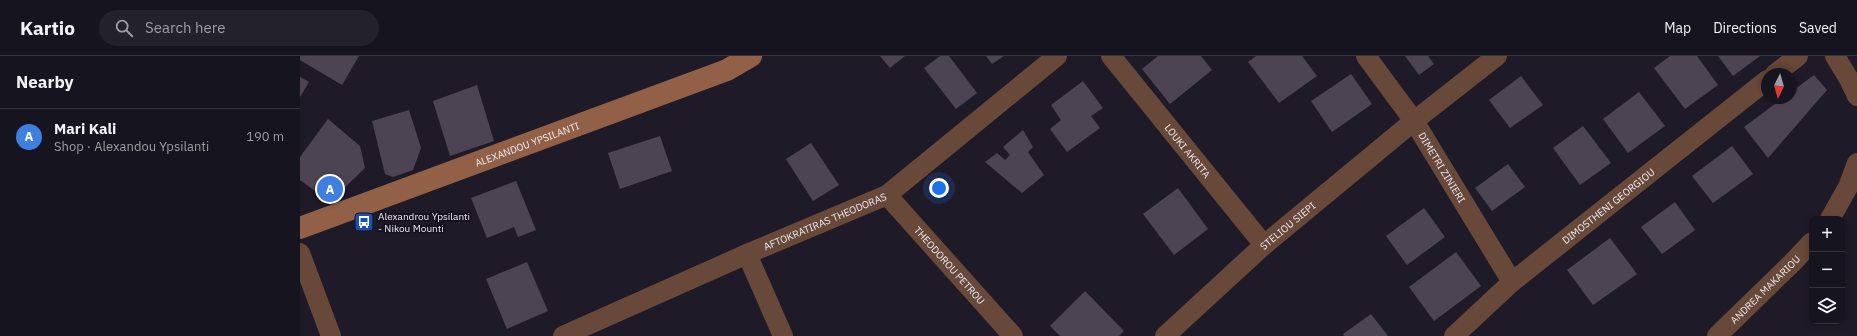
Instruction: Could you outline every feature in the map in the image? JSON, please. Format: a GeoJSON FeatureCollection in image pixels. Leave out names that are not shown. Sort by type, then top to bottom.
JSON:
{"type":"FeatureCollection","features":[{"type":"Feature","properties":{"kind":"main road","name":"ALEXANDOU YPSILANTI"},"geometry":{"type":"LineString","coordinates":[[300,228],[727,70],[751,56]]}},
{"type":"Feature","properties":{"kind":"street","name":"AFTOKRATIRAS THEODORAS"},"geometry":{"type":"LineString","coordinates":[[563,336],[747,254],[887,195],[1057,56]]}},
{"type":"Feature","properties":{"kind":"street","name":"LOUKI AKRITA"},"geometry":{"type":"LineString","coordinates":[[1111,56],[1264,245]]}},
{"type":"Feature","properties":{"kind":"street","name":"DIMETRI ZINIERI"},"geometry":{"type":"LineString","coordinates":[[1366,56],[1414,121],[1512,282]]}},
{"type":"Feature","properties":{"kind":"street","name":"STELIOU SIEPI"},"geometry":{"type":"LineString","coordinates":[[1166,336],[1264,245],[1414,121],[1497,56]]}},
{"type":"Feature","properties":{"kind":"street"},"geometry":{"type":"LineString","coordinates":[[1783,68],[1798,56]]}},
{"type":"Feature","properties":{"kind":"street"},"geometry":{"type":"LineString","coordinates":[[1835,56],[1857,96]]}},
{"type":"Feature","properties":{"kind":"street","name":"DIMOSTHENI GEORGIOU"},"geometry":{"type":"LineString","coordinates":[[1454,336],[1512,282],[1761,85]]}},
{"type":"Feature","properties":{"kind":"street"},"geometry":{"type":"LineString","coordinates":[[1832,216],[1848,187],[1857,163]]}},
{"type":"Feature","properties":{"kind":"street","name":"THEODOROU PETROU"},"geometry":{"type":"LineString","coordinates":[[887,195],[1013,336]]}},
{"type":"Feature","properties":{"kind":"street","name":"ANDREA MAKARIOU"},"geometry":{"type":"LineString","coordinates":[[1717,336],[1792,264],[1809,245]]}},
{"type":"Feature","properties":{"kind":"street"},"geometry":{"type":"LineString","coordinates":[[300,253],[331,336]]}},
{"type":"Feature","properties":{"kind":"street"},"geometry":{"type":"LineString","coordinates":[[747,254],[783,336]]}},
{"type":"Feature","properties":{"kind":"building"},"geometry":{"type":"Polygon","coordinates":[[[300,56],[359,56],[342,85],[300,60],[300,56]]]}},
{"type":"Feature","properties":{"kind":"building"},"geometry":{"type":"Polygon","coordinates":[[[880,56],[905,56],[890,68],[880,56]]]}},
{"type":"Feature","properties":{"kind":"building"},"geometry":{"type":"Polygon","coordinates":[[[940,56],[949,56],[977,93],[956,109],[924,68],[940,56]]]}},
{"type":"Feature","properties":{"kind":"building"},"geometry":{"type":"Polygon","coordinates":[[[986,56],[1004,56],[992,64],[986,56]]]}},
{"type":"Feature","properties":{"kind":"building"},"geometry":{"type":"Polygon","coordinates":[[[1158,56],[1201,56],[1212,70],[1170,104],[1142,69],[1158,56]]]}},
{"type":"Feature","properties":{"kind":"building"},"geometry":{"type":"Polygon","coordinates":[[[1256,56],[1302,56],[1317,76],[1279,103],[1248,62],[1256,56]]]}},
{"type":"Feature","properties":{"kind":"building"},"geometry":{"type":"Polygon","coordinates":[[[1405,56],[1428,56],[1434,64],[1419,75],[1405,56]]]}},
{"type":"Feature","properties":{"kind":"building"},"geometry":{"type":"Polygon","coordinates":[[[1670,56],[1697,56],[1718,85],[1685,109],[1654,68],[1670,56]]]}},
{"type":"Feature","properties":{"kind":"building"},"geometry":{"type":"Polygon","coordinates":[[[1718,56],[1760,56],[1733,76],[1718,56]]]}},
{"type":"Feature","properties":{"kind":"building"},"geometry":{"type":"Polygon","coordinates":[[[1351,74],[1372,104],[1332,132],[1311,101],[1351,74]]]}},
{"type":"Feature","properties":{"kind":"building"},"geometry":{"type":"Polygon","coordinates":[[[1814,75],[1827,90],[1768,158],[1744,127],[1775,104],[1797,104],[1797,88],[1814,75]]]}},
{"type":"Feature","properties":{"kind":"building"},"geometry":{"type":"Polygon","coordinates":[[[1521,76],[1543,105],[1510,128],[1489,100],[1521,76]]]}},
{"type":"Feature","properties":{"kind":"building"},"geometry":{"type":"Polygon","coordinates":[[[300,77],[309,82],[300,97],[300,77]]]}},
{"type":"Feature","properties":{"kind":"building"},"geometry":{"type":"Polygon","coordinates":[[[1083,81],[1103,108],[1091,116],[1100,128],[1067,152],[1050,129],[1061,120],[1051,105],[1083,81]]]}},
{"type":"Feature","properties":{"kind":"building"},"geometry":{"type":"Polygon","coordinates":[[[477,85],[494,141],[450,156],[433,101],[477,85]]]}},
{"type":"Feature","properties":{"kind":"building"},"geometry":{"type":"Polygon","coordinates":[[[1639,92],[1665,126],[1628,153],[1603,119],[1639,92]]]}},
{"type":"Feature","properties":{"kind":"building"},"geometry":{"type":"Polygon","coordinates":[[[409,110],[421,148],[413,170],[393,177],[385,174],[372,121],[409,110]]]}},
{"type":"Feature","properties":{"kind":"building"},"geometry":{"type":"Polygon","coordinates":[[[328,119],[360,146],[365,168],[330,202],[300,180],[300,157],[328,119]]]}},
{"type":"Feature","properties":{"kind":"building"},"geometry":{"type":"Polygon","coordinates":[[[1583,126],[1611,163],[1580,185],[1553,148],[1583,126]]]}},
{"type":"Feature","properties":{"kind":"building"},"geometry":{"type":"Polygon","coordinates":[[[1023,130],[1033,147],[1028,152],[1044,175],[1022,193],[985,162],[997,153],[1005,160],[1010,155],[1003,147],[1023,130]]]}},
{"type":"Feature","properties":{"kind":"building"},"geometry":{"type":"Polygon","coordinates":[[[660,136],[672,171],[620,189],[608,153],[660,136]]]}},
{"type":"Feature","properties":{"kind":"building"},"geometry":{"type":"Polygon","coordinates":[[[811,143],[839,185],[813,201],[786,159],[811,143]]]}},
{"type":"Feature","properties":{"kind":"building"},"geometry":{"type":"Polygon","coordinates":[[[1732,146],[1753,174],[1713,203],[1692,176],[1732,146]]]}},
{"type":"Feature","properties":{"kind":"building"},"geometry":{"type":"Polygon","coordinates":[[[1508,164],[1525,187],[1492,211],[1475,188],[1508,164]]]}},
{"type":"Feature","properties":{"kind":"building"},"geometry":{"type":"Polygon","coordinates":[[[516,181],[536,230],[518,237],[514,227],[487,238],[471,198],[516,181]]]}},
{"type":"Feature","properties":{"kind":"building"},"geometry":{"type":"Polygon","coordinates":[[[1178,188],[1208,229],[1174,255],[1143,214],[1178,188]]]}},
{"type":"Feature","properties":{"kind":"building"},"geometry":{"type":"Polygon","coordinates":[[[1675,202],[1695,230],[1662,254],[1641,227],[1675,202]]]}},
{"type":"Feature","properties":{"kind":"building"},"geometry":{"type":"Polygon","coordinates":[[[1424,208],[1445,237],[1407,265],[1386,236],[1424,208]]]}},
{"type":"Feature","properties":{"kind":"building"},"geometry":{"type":"Polygon","coordinates":[[[1610,238],[1637,274],[1593,305],[1567,270],[1610,238]]]}},
{"type":"Feature","properties":{"kind":"building"},"geometry":{"type":"Polygon","coordinates":[[[1456,252],[1481,286],[1434,321],[1409,287],[1456,252]]]}},
{"type":"Feature","properties":{"kind":"building"},"geometry":{"type":"Polygon","coordinates":[[[527,262],[548,311],[507,329],[486,279],[527,262]]]}},
{"type":"Feature","properties":{"kind":"building"},"geometry":{"type":"Polygon","coordinates":[[[1085,291],[1124,331],[1119,336],[1060,336],[1050,326],[1085,291]]]}},
{"type":"Feature","properties":{"kind":"building"},"geometry":{"type":"Polygon","coordinates":[[[1371,314],[1388,336],[1344,336],[1343,334],[1371,314]]]}},
{"type":"Feature","properties":{"kind":"place","name":"Mari Kali"},"geometry":{"type":"Point","coordinates":[330,189]}},
{"type":"Feature","properties":{"kind":"place","name":"Alexandrou Ypsilanti - Nikou Mounti"},"geometry":{"type":"Point","coordinates":[364,222]}}]}
